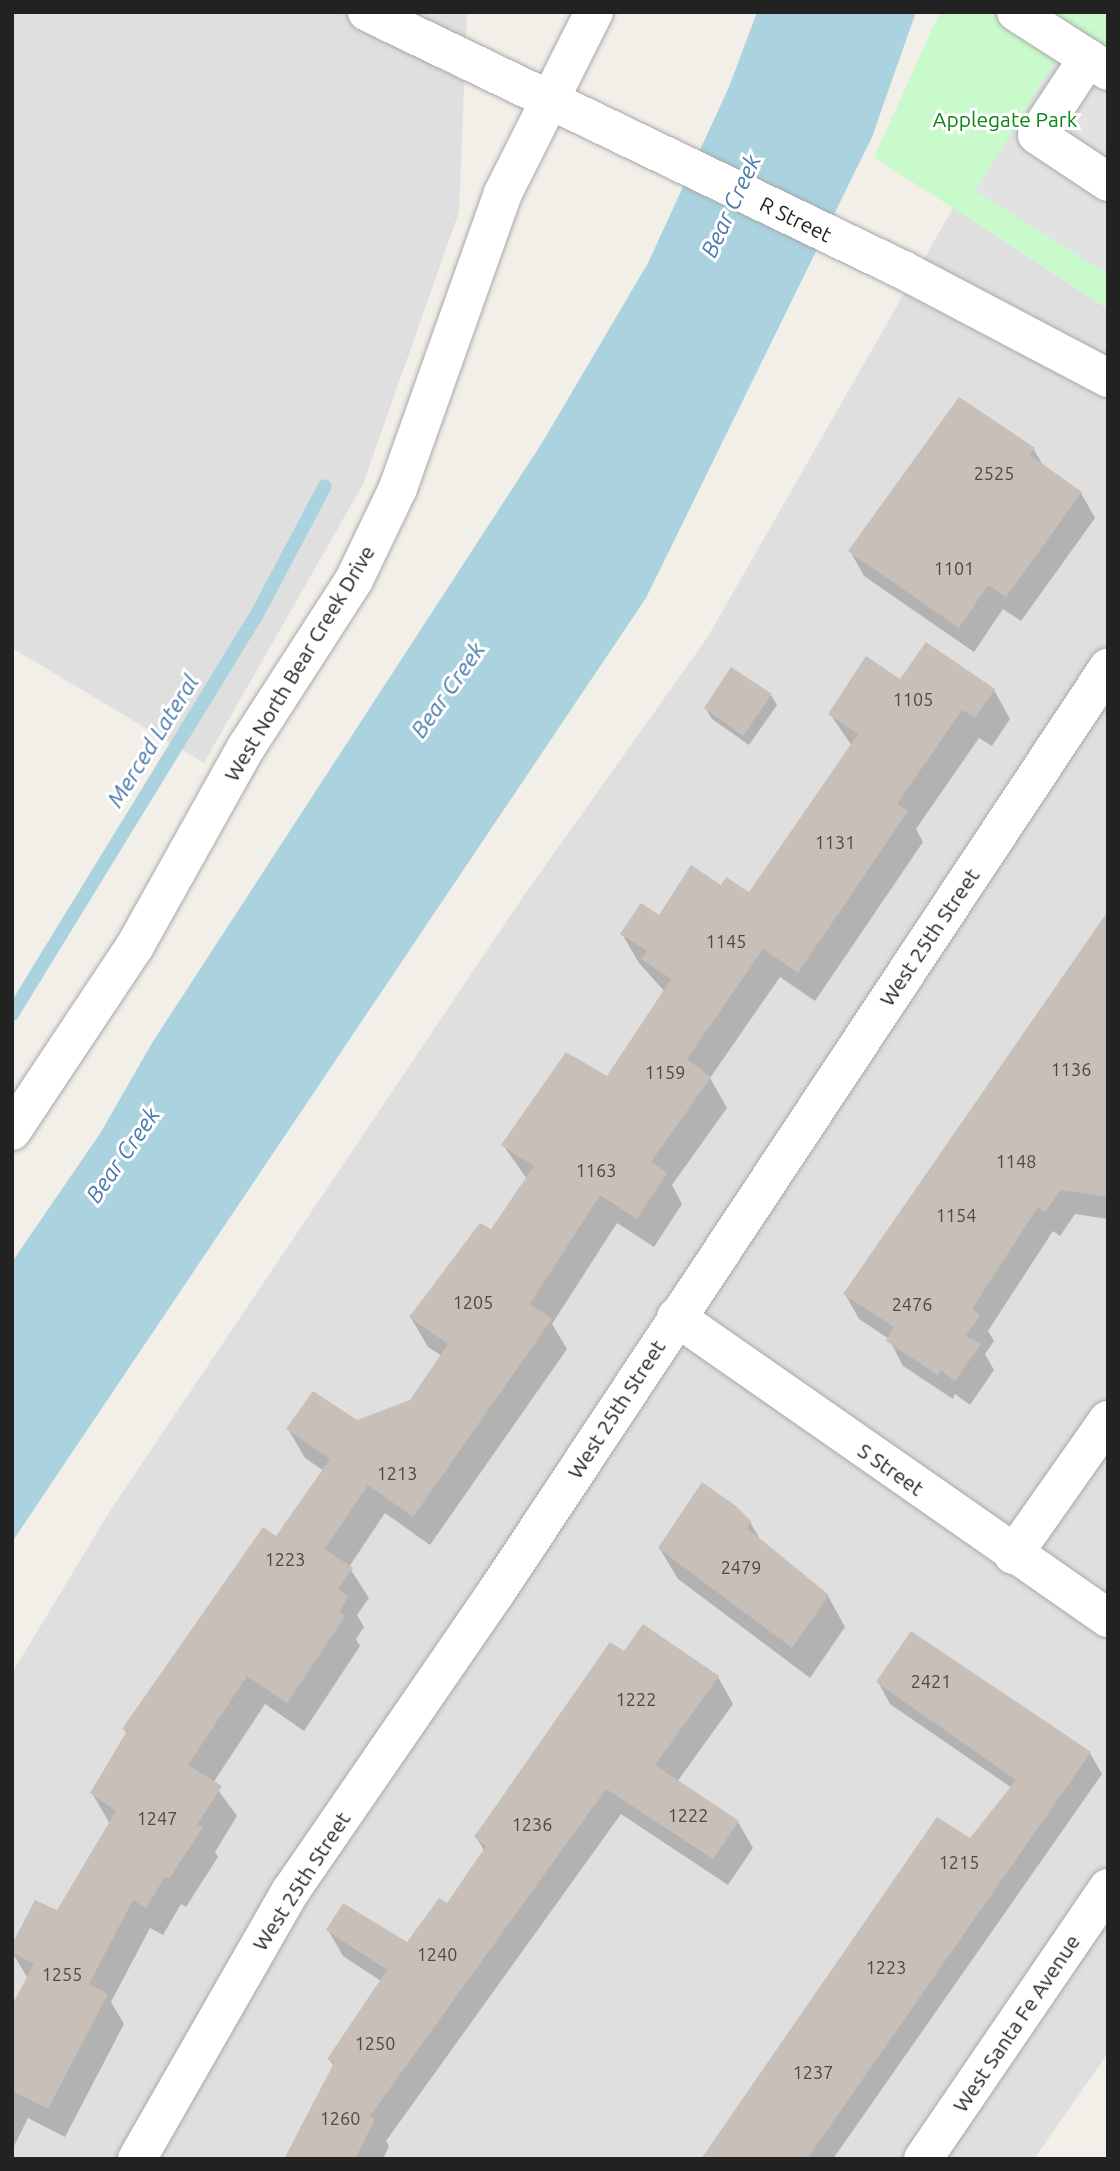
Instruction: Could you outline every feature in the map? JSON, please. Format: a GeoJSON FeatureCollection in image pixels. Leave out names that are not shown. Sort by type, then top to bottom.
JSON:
{"type":"FeatureCollection","features":[{"type":"Feature","properties":{"kind":"street","name":"R Street"},"geometry":{"type":"LineString","coordinates":[[367,12],[903,270],[1108,378]]}},
{"type":"Feature","properties":{"kind":"street","name":"West North Bear Creek Drive"},"geometry":{"type":"LineString","coordinates":[[12,1131],[135,946],[247,746],[354,580],[398,488],[503,193],[594,12]]}},
{"type":"Feature","properties":{"kind":"street"},"geometry":{"type":"LineString","coordinates":[[1016,12],[1098,64],[1037,135],[1108,182]]}},
{"type":"Feature","properties":{"kind":"street","name":"West 25th Street"},"geometry":{"type":"LineString","coordinates":[[137,2159],[290,1892],[1108,668]]}},
{"type":"Feature","properties":{"kind":"street","name":"S Street"},"geometry":{"type":"LineString","coordinates":[[676,1317],[1013,1555],[1108,1618]]}},
{"type":"Feature","properties":{"kind":"street"},"geometry":{"type":"LineString","coordinates":[[1013,1555],[1108,1420]]}},
{"type":"Feature","properties":{"kind":"street","name":"West Santa Fe Avenue"},"geometry":{"type":"LineString","coordinates":[[923,2159],[1108,1888]]}},
{"type":"Feature","properties":{"kind":"shaded area"},"geometry":{"type":"Polygon","coordinates":[[[12,12],[467,12],[459,212],[363,484],[204,763],[12,648],[12,12]]]}},
{"type":"Feature","properties":{"kind":"shaded area"},"geometry":{"type":"Polygon","coordinates":[[[1071,36],[1108,59],[1108,274],[975,191],[1071,36]]]}},
{"type":"Feature","properties":{"kind":"shaded area"},"geometry":{"type":"Polygon","coordinates":[[[953,208],[1108,309],[1108,2053],[1034,2159],[12,2159],[12,1673],[110,1511],[525,894],[707,638],[953,208]]]}},
{"type":"Feature","properties":{"kind":"green space","name":"Applegate Park"},"geometry":{"type":"Polygon","coordinates":[[[940,12],[1108,12],[1108,309],[874,157],[940,12]]]}},
{"type":"Feature","properties":{"kind":"water","name":"Bear Creek"},"geometry":{"type":"Polygon","coordinates":[[[757,12],[916,12],[872,137],[646,598],[12,1542],[12,1262],[101,1132],[152,1043],[542,443],[648,263],[729,87],[757,12]]]}},
{"type":"Feature","properties":{"kind":"building"},"geometry":{"type":"Polygon","coordinates":[[[959,397],[1035,448],[1030,455],[1082,492],[1006,597],[988,585],[959,628],[848,551],[959,397]]]}},
{"type":"Feature","properties":{"kind":"building"},"geometry":{"type":"Polygon","coordinates":[[[926,642],[995,689],[975,718],[962,710],[897,804],[908,811],[798,973],[763,949],[687,1059],[711,1077],[651,1162],[667,1173],[637,1219],[600,1195],[530,1304],[552,1319],[413,1517],[368,1485],[325,1549],[353,1568],[338,1589],[348,1597],[339,1612],[345,1616],[287,1703],[247,1676],[188,1765],[222,1786],[197,1825],[203,1827],[169,1879],[165,1877],[146,1908],[133,1900],[89,1984],[108,1994],[48,2109],[12,2091],[12,2005],[34,1964],[12,1952],[12,1944],[35,1900],[57,1910],[116,1811],[90,1793],[127,1731],[122,1729],[263,1527],[276,1536],[330,1459],[286,1429],[313,1391],[357,1420],[410,1400],[448,1344],[409,1317],[480,1223],[491,1229],[534,1166],[501,1145],[566,1052],[607,1076],[671,979],[641,959],[647,951],[620,934],[641,903],[659,915],[691,865],[721,885],[726,877],[749,892],[858,734],[828,714],[866,656],[900,679],[926,642]]]}},
{"type":"Feature","properties":{"kind":"building"},"geometry":{"type":"Polygon","coordinates":[[[731,667],[772,694],[743,736],[704,708],[731,667]]]}},
{"type":"Feature","properties":{"kind":"building"},"geometry":{"type":"Polygon","coordinates":[[[1108,911],[1108,1197],[1061,1190],[1045,1212],[1038,1207],[972,1309],[980,1315],[966,1336],[981,1344],[955,1381],[941,1370],[938,1375],[886,1341],[894,1327],[843,1294],[1108,911]]]}},
{"type":"Feature","properties":{"kind":"building"},"geometry":{"type":"Polygon","coordinates":[[[702,1482],[736,1506],[751,1521],[747,1528],[829,1595],[792,1648],[658,1548],[702,1482]]]}},
{"type":"Feature","properties":{"kind":"building"},"geometry":{"type":"Polygon","coordinates":[[[643,1624],[719,1676],[655,1765],[739,1821],[713,1859],[606,1789],[370,2116],[375,2119],[355,2159],[284,2159],[334,2063],[327,2059],[387,1970],[326,1930],[343,1903],[407,1942],[439,1898],[447,1903],[486,1846],[474,1837],[610,1642],[624,1651],[643,1624]]]}},
{"type":"Feature","properties":{"kind":"building"},"geometry":{"type":"Polygon","coordinates":[[[911,1631],[1091,1752],[807,2159],[701,2159],[937,1817],[970,1838],[1016,1780],[876,1682],[911,1631]]]}},
{"type":"Feature","properties":{"kind":"waterway","name":"Merced Lateral"},"geometry":{"type":"LineString","coordinates":[[12,1014],[255,618],[325,486]]}}]}
